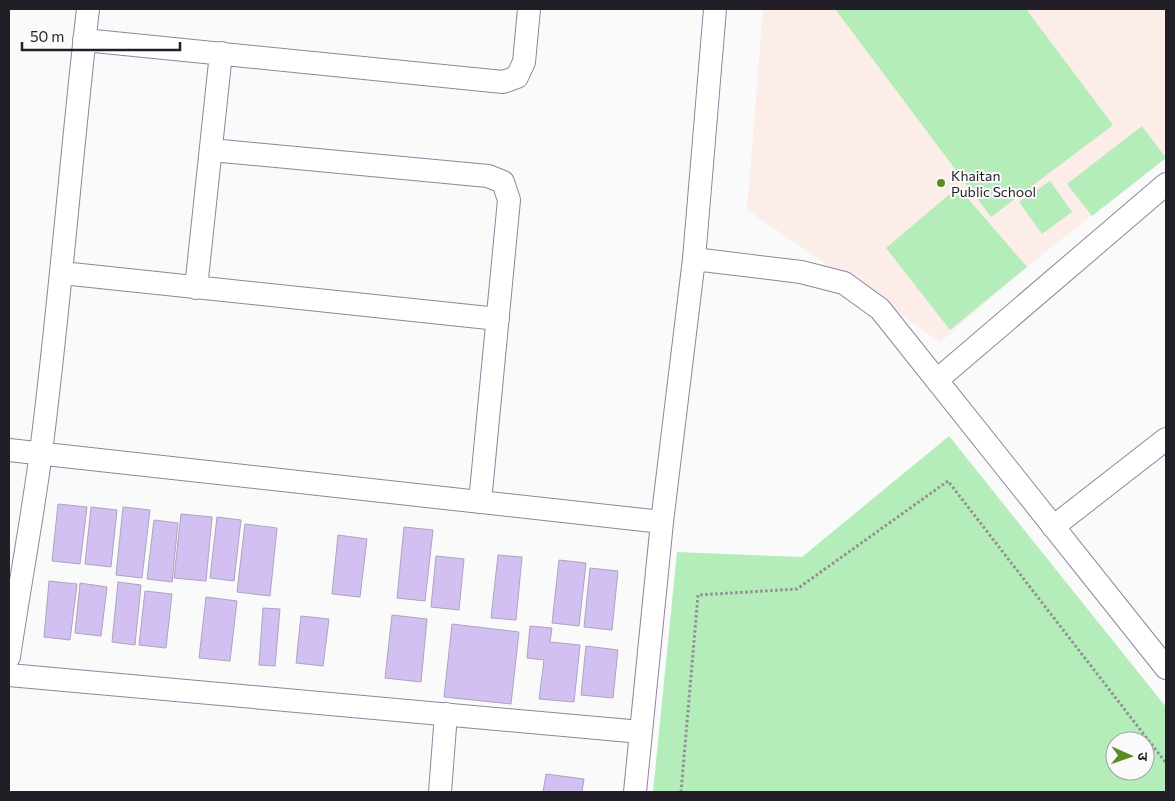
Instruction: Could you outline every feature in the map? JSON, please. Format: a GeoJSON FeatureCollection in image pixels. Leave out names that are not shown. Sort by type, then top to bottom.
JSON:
{"type":"FeatureCollection","features":[{"type":"Feature","properties":{"kind":"street"},"geometry":{"type":"LineString","coordinates":[[9,657],[41,454],[62,274],[72,151],[88,9]]}},
{"type":"Feature","properties":{"kind":"street"},"geometry":{"type":"LineString","coordinates":[[84,40],[503,82],[517,77],[524,62],[530,9]]}},
{"type":"Feature","properties":{"kind":"street"},"geometry":{"type":"LineString","coordinates":[[635,792],[662,522],[694,259],[715,9]]}},
{"type":"Feature","properties":{"kind":"street"},"geometry":{"type":"LineString","coordinates":[[196,288],[221,53]]}},
{"type":"Feature","properties":{"kind":"street"},"geometry":{"type":"LineString","coordinates":[[211,150],[488,176],[504,182],[509,200],[480,502]]}},
{"type":"Feature","properties":{"kind":"street"},"geometry":{"type":"LineString","coordinates":[[937,380],[1166,184]]}},
{"type":"Feature","properties":{"kind":"street"},"geometry":{"type":"LineString","coordinates":[[694,259],[801,272],[844,283],[880,308],[1166,668]]}},
{"type":"Feature","properties":{"kind":"street"},"geometry":{"type":"LineString","coordinates":[[62,274],[498,319]]}},
{"type":"Feature","properties":{"kind":"street"},"geometry":{"type":"LineString","coordinates":[[1053,527],[1166,438]]}},
{"type":"Feature","properties":{"kind":"street"},"geometry":{"type":"LineString","coordinates":[[9,450],[662,522]]}},
{"type":"Feature","properties":{"kind":"street"},"geometry":{"type":"LineString","coordinates":[[9,675],[641,732]]}},
{"type":"Feature","properties":{"kind":"street"},"geometry":{"type":"LineString","coordinates":[[440,792],[446,714]]}},
{"type":"Feature","properties":{"kind":"path"},"geometry":{"type":"LineString","coordinates":[[680,792],[698,595],[797,589],[948,482],[1166,762]]}},
{"type":"Feature","properties":{"kind":"shaded area","name":"Khaitan Public School"},"geometry":{"type":"Polygon","coordinates":[[[763,9],[1166,9],[1166,156],[1027,267],[940,342],[747,210],[763,9]]]}},
{"type":"Feature","properties":{"kind":"green space"},"geometry":{"type":"Polygon","coordinates":[[[835,9],[1026,9],[1113,125],[991,217],[835,9]]]}},
{"type":"Feature","properties":{"kind":"green space"},"geometry":{"type":"Polygon","coordinates":[[[1142,126],[1166,158],[1092,216],[1067,184],[1142,126]]]}},
{"type":"Feature","properties":{"kind":"green space"},"geometry":{"type":"Polygon","coordinates":[[[1050,181],[1072,212],[1042,234],[1019,202],[1050,181]]]}},
{"type":"Feature","properties":{"kind":"green space"},"geometry":{"type":"Polygon","coordinates":[[[958,187],[1027,267],[950,330],[886,248],[958,187]]]}},
{"type":"Feature","properties":{"kind":"green space"},"geometry":{"type":"Polygon","coordinates":[[[949,436],[1166,707],[1166,792],[653,792],[677,552],[802,557],[949,436]]]}},
{"type":"Feature","properties":{"kind":"building"},"geometry":{"type":"Polygon","coordinates":[[[58,504],[87,507],[80,564],[52,561],[58,504]]]}},
{"type":"Feature","properties":{"kind":"building"},"geometry":{"type":"Polygon","coordinates":[[[91,507],[117,510],[111,567],[85,564],[91,507]]]}},
{"type":"Feature","properties":{"kind":"building"},"geometry":{"type":"Polygon","coordinates":[[[123,507],[150,510],[142,578],[116,575],[123,507]]]}},
{"type":"Feature","properties":{"kind":"building"},"geometry":{"type":"Polygon","coordinates":[[[181,514],[212,517],[206,581],[174,578],[181,514]]]}},
{"type":"Feature","properties":{"kind":"building"},"geometry":{"type":"Polygon","coordinates":[[[217,517],[241,520],[234,581],[210,578],[217,517]]]}},
{"type":"Feature","properties":{"kind":"building"},"geometry":{"type":"Polygon","coordinates":[[[154,520],[178,523],[172,582],[147,579],[154,520]]]}},
{"type":"Feature","properties":{"kind":"building"},"geometry":{"type":"Polygon","coordinates":[[[245,524],[277,528],[270,596],[237,592],[245,524]]]}},
{"type":"Feature","properties":{"kind":"building"},"geometry":{"type":"Polygon","coordinates":[[[404,527],[433,530],[425,601],[397,598],[404,527]]]}},
{"type":"Feature","properties":{"kind":"building"},"geometry":{"type":"Polygon","coordinates":[[[338,535],[367,539],[360,597],[332,594],[338,535]]]}},
{"type":"Feature","properties":{"kind":"building"},"geometry":{"type":"Polygon","coordinates":[[[498,555],[522,557],[516,620],[491,618],[498,555]]]}},
{"type":"Feature","properties":{"kind":"building"},"geometry":{"type":"Polygon","coordinates":[[[436,556],[464,559],[459,610],[431,607],[436,556]]]}},
{"type":"Feature","properties":{"kind":"building"},"geometry":{"type":"Polygon","coordinates":[[[559,560],[586,563],[579,626],[552,623],[559,560]]]}},
{"type":"Feature","properties":{"kind":"building"},"geometry":{"type":"Polygon","coordinates":[[[590,568],[618,571],[612,630],[584,627],[590,568]]]}},
{"type":"Feature","properties":{"kind":"building"},"geometry":{"type":"Polygon","coordinates":[[[49,581],[77,584],[70,640],[44,637],[49,581]]]}},
{"type":"Feature","properties":{"kind":"building"},"geometry":{"type":"Polygon","coordinates":[[[118,582],[141,585],[135,645],[112,642],[118,582]]]}},
{"type":"Feature","properties":{"kind":"building"},"geometry":{"type":"Polygon","coordinates":[[[80,583],[107,587],[101,636],[75,633],[80,583]]]}},
{"type":"Feature","properties":{"kind":"building"},"geometry":{"type":"Polygon","coordinates":[[[145,591],[172,594],[166,648],[139,645],[145,591]]]}},
{"type":"Feature","properties":{"kind":"building"},"geometry":{"type":"Polygon","coordinates":[[[206,597],[237,601],[230,661],[199,658],[206,597]]]}},
{"type":"Feature","properties":{"kind":"building"},"geometry":{"type":"Polygon","coordinates":[[[263,608],[280,609],[275,666],[259,665],[263,608]]]}},
{"type":"Feature","properties":{"kind":"building"},"geometry":{"type":"Polygon","coordinates":[[[392,615],[427,619],[421,682],[385,678],[392,615]]]}},
{"type":"Feature","properties":{"kind":"building"},"geometry":{"type":"Polygon","coordinates":[[[301,616],[329,619],[323,666],[296,663],[301,616]]]}},
{"type":"Feature","properties":{"kind":"building"},"geometry":{"type":"Polygon","coordinates":[[[452,624],[519,632],[511,704],[444,697],[452,624]]]}},
{"type":"Feature","properties":{"kind":"building"},"geometry":{"type":"Polygon","coordinates":[[[530,626],[552,628],[550,642],[580,645],[574,702],[539,699],[544,660],[527,658],[530,626]]]}},
{"type":"Feature","properties":{"kind":"building"},"geometry":{"type":"Polygon","coordinates":[[[586,646],[618,650],[613,698],[581,695],[586,646]]]}},
{"type":"Feature","properties":{"kind":"building"},"geometry":{"type":"Polygon","coordinates":[[[546,774],[584,779],[582,792],[543,792],[546,774]]]}},
{"type":"Feature","properties":{"kind":"place","name":"Khaitan Public School"},"geometry":{"type":"Point","coordinates":[941,183]}}]}
